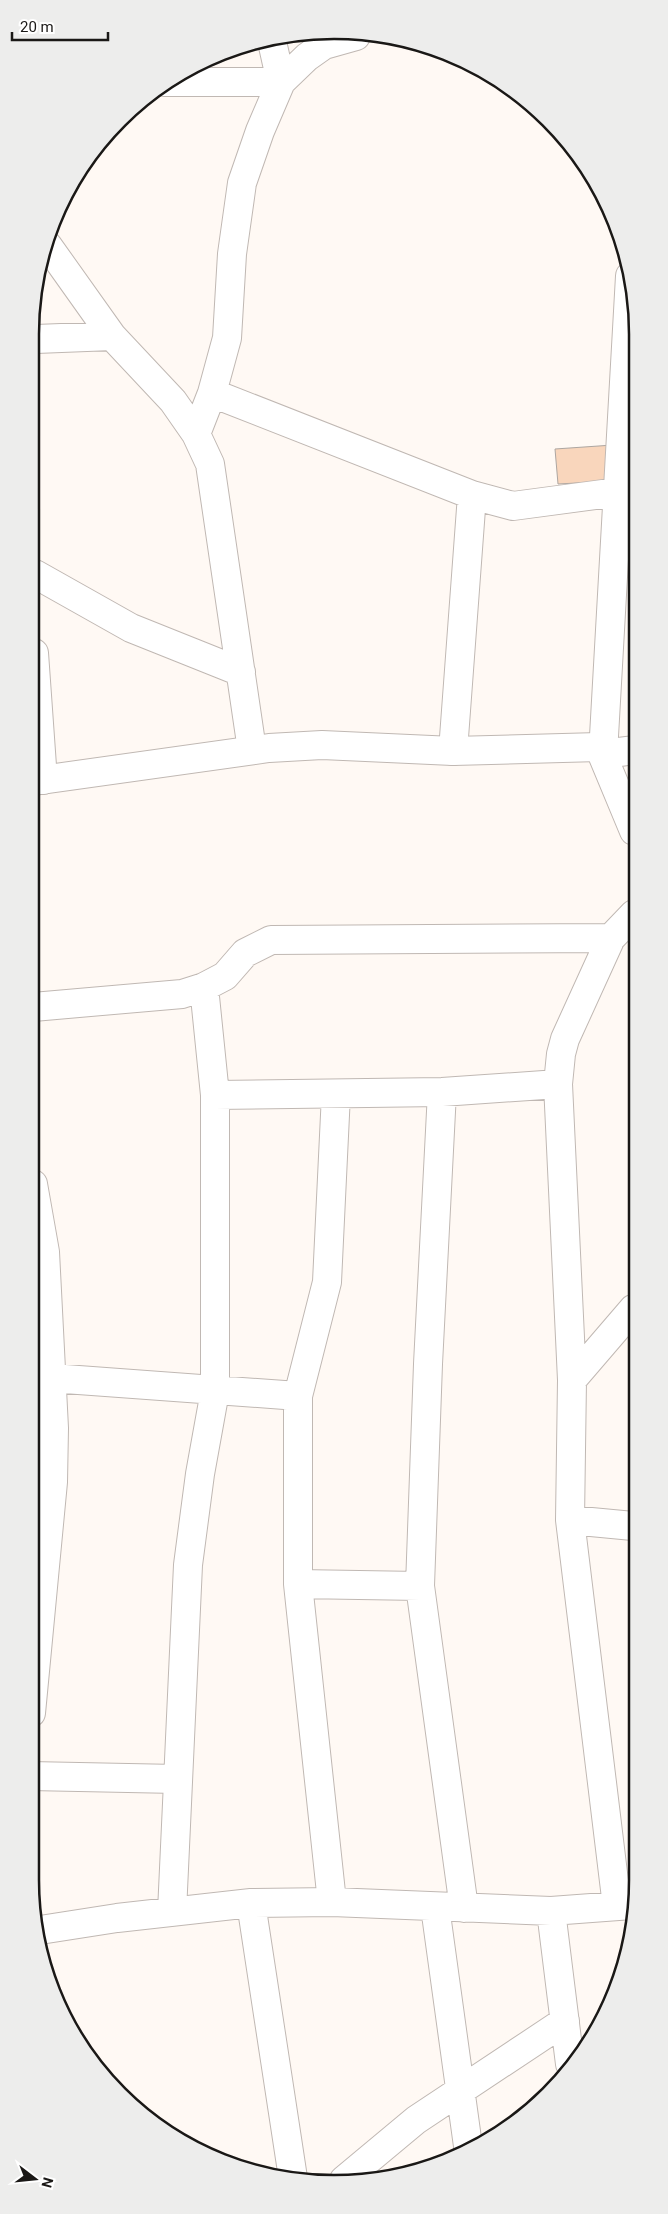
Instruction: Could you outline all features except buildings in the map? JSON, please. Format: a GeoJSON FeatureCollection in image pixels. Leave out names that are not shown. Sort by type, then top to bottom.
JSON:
{"type":"FeatureCollection","features":[{"type":"Feature","properties":{"kind":"street"},"geometry":{"type":"LineString","coordinates":[[196,434],[212,393],[227,338],[232,254],[242,184],[260,131],[281,82],[307,57],[324,44],[344,39]]}},
{"type":"Feature","properties":{"kind":"street"},"geometry":{"type":"LineString","coordinates":[[273,45],[281,82]]}},
{"type":"Feature","properties":{"kind":"street"},"geometry":{"type":"LineString","coordinates":[[180,82],[281,82]]}},
{"type":"Feature","properties":{"kind":"street"},"geometry":{"type":"LineString","coordinates":[[51,250],[112,336],[173,401],[196,434],[210,464],[252,750]]}},
{"type":"Feature","properties":{"kind":"street"},"geometry":{"type":"LineString","coordinates":[[628,308],[601,750],[629,819]]}},
{"type":"Feature","properties":{"kind":"street"},"geometry":{"type":"LineString","coordinates":[[39,339],[112,336]]}},
{"type":"Feature","properties":{"kind":"street"},"geometry":{"type":"LineString","coordinates":[[212,393],[472,495],[513,506],[618,492]]}},
{"type":"Feature","properties":{"kind":"street"},"geometry":{"type":"LineString","coordinates":[[453,750],[472,495]]}},
{"type":"Feature","properties":{"kind":"street"},"geometry":{"type":"LineString","coordinates":[[39,576],[131,628],[241,672]]}},
{"type":"Feature","properties":{"kind":"street"},"geometry":{"type":"LineString","coordinates":[[39,780],[252,750],[322,745],[453,750],[629,750]]}},
{"type":"Feature","properties":{"kind":"street"},"geometry":{"type":"LineString","coordinates":[[43,1930],[251,1903],[332,1902],[551,1911],[625,1905],[570,1520],[572,1380],[558,1084],[561,1054],[565,1039],[611,938],[629,919]]}},
{"type":"Feature","properties":{"kind":"street"},"geometry":{"type":"LineString","coordinates":[[39,1006],[182,994],[204,987],[225,976],[245,953],[271,940],[611,938]]}},
{"type":"Feature","properties":{"kind":"street"},"geometry":{"type":"LineString","coordinates":[[172,1912],[188,1566],[200,1474],[215,1391],[215,1096],[204,987]]}},
{"type":"Feature","properties":{"kind":"street"},"geometry":{"type":"LineString","coordinates":[[215,1096],[442,1092],[558,1084]]}},
{"type":"Feature","properties":{"kind":"street"},"geometry":{"type":"LineString","coordinates":[[442,1092],[428,1364],[420,1586],[464,1908]]}},
{"type":"Feature","properties":{"kind":"street"},"geometry":{"type":"LineString","coordinates":[[332,1902],[298,1584],[298,1396],[327,1282],[336,1094]]}},
{"type":"Feature","properties":{"kind":"street"},"geometry":{"type":"LineString","coordinates":[[39,1221],[45,1252],[54,1428],[52,1482],[39,1625]]}},
{"type":"Feature","properties":{"kind":"street"},"geometry":{"type":"LineString","coordinates":[[572,1380],[629,1315]]}},
{"type":"Feature","properties":{"kind":"street"},"geometry":{"type":"LineString","coordinates":[[51,1378],[298,1396]]}},
{"type":"Feature","properties":{"kind":"street"},"geometry":{"type":"LineString","coordinates":[[570,1520],[629,1526]]}},
{"type":"Feature","properties":{"kind":"street"},"geometry":{"type":"LineString","coordinates":[[298,1584],[420,1586]]}},
{"type":"Feature","properties":{"kind":"street"},"geometry":{"type":"LineString","coordinates":[[39,1776],[178,1779]]}},
{"type":"Feature","properties":{"kind":"street"},"geometry":{"type":"LineString","coordinates":[[251,1903],[292,2173]]}},
{"type":"Feature","properties":{"kind":"street"},"geometry":{"type":"LineString","coordinates":[[435,1907],[468,2144]]}},
{"type":"Feature","properties":{"kind":"street"},"geometry":{"type":"LineString","coordinates":[[551,1911],[569,2058]]}},
{"type":"Feature","properties":{"kind":"street"},"geometry":{"type":"LineString","coordinates":[[350,2175],[416,2120],[565,2021]]}}]}
